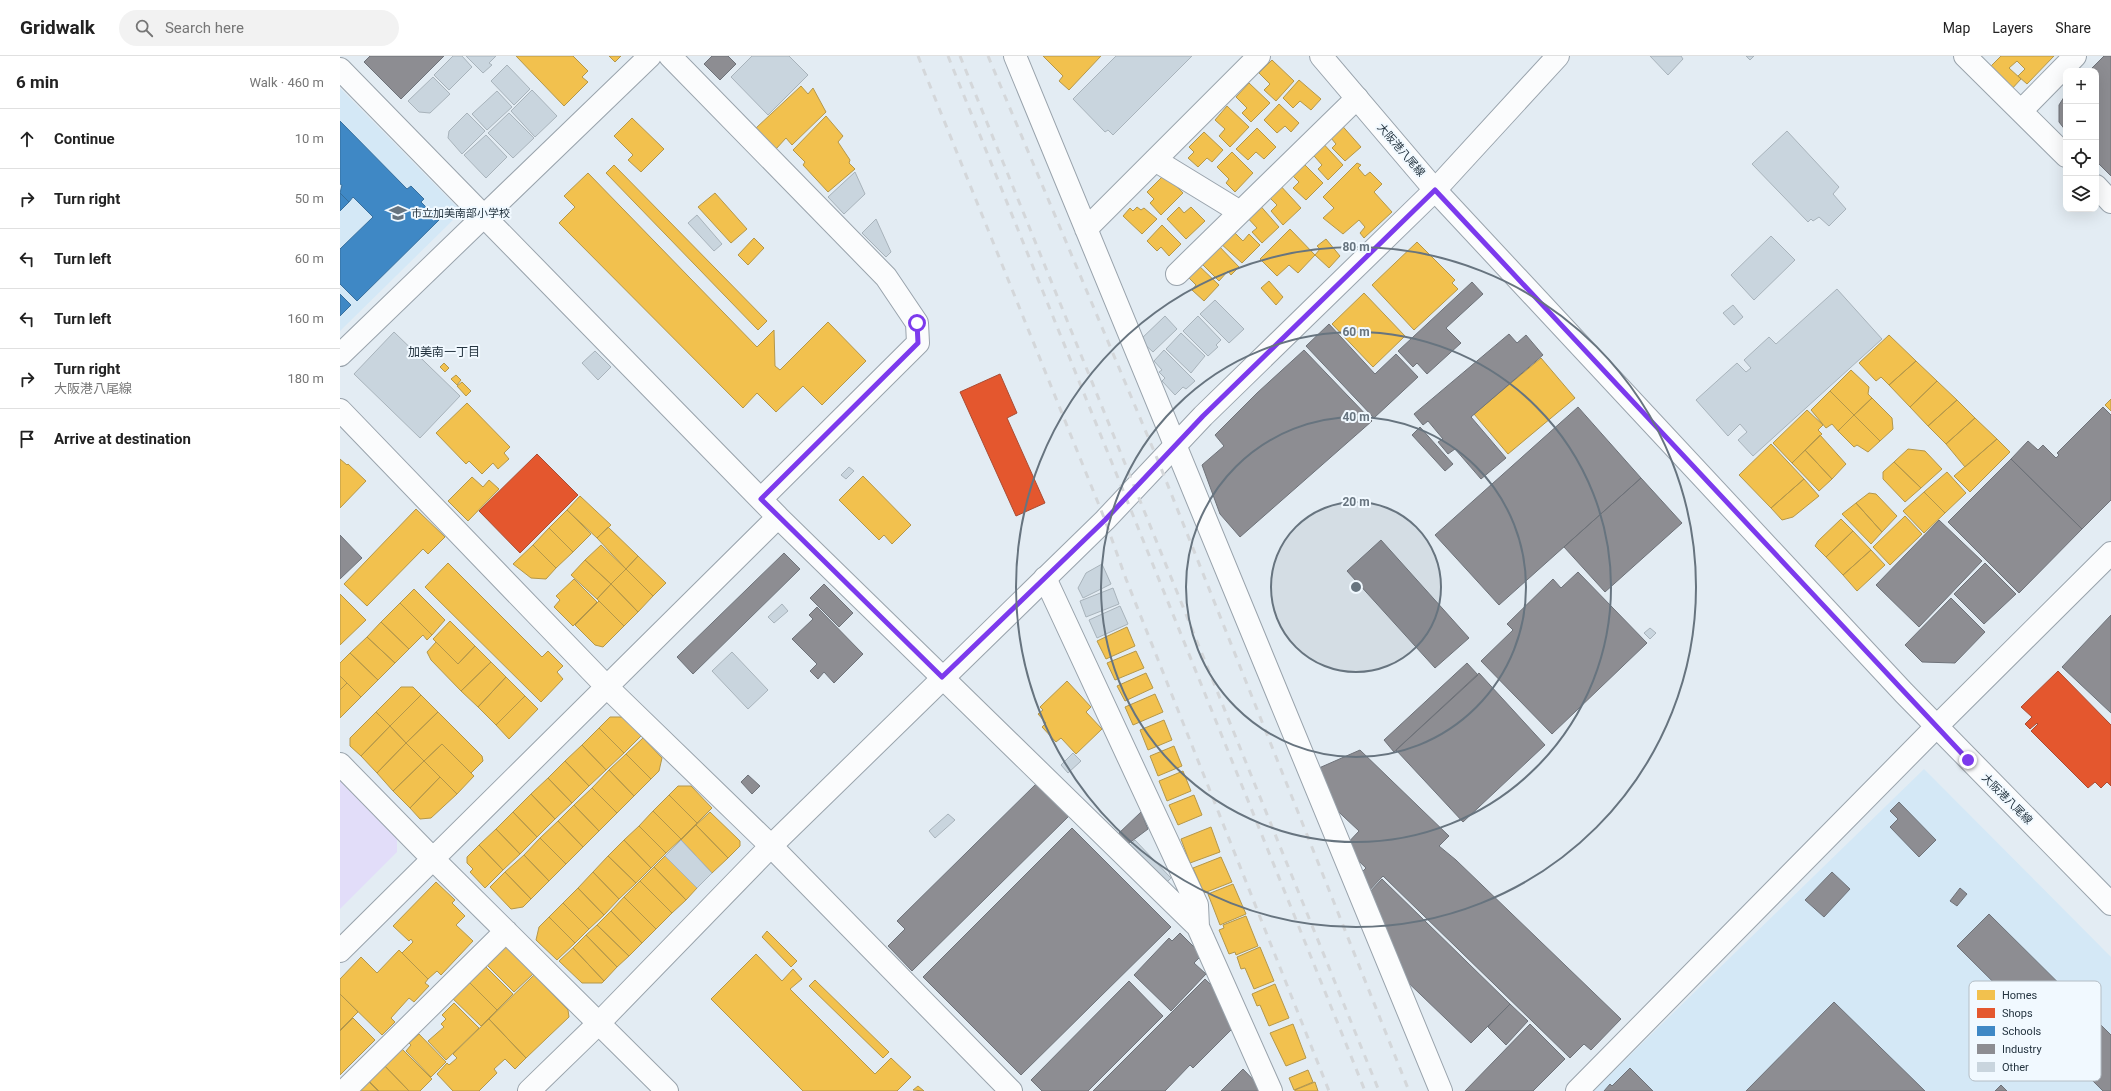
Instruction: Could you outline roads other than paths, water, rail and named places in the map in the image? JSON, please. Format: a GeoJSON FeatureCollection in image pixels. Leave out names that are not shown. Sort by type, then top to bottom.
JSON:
{"type":"FeatureCollection","features":[{"type":"Feature","properties":{"kind":"street"},"geometry":{"type":"LineString","coordinates":[[340,355],[650,56]]}},
{"type":"Feature","properties":{"kind":"street"},"geometry":{"type":"LineString","coordinates":[[670,56],[886,278],[917,323],[918,343],[761,499]]}},
{"type":"Feature","properties":{"kind":"street"},"geometry":{"type":"LineString","coordinates":[[1015,56],[1441,1091]]}},
{"type":"Feature","properties":{"kind":"street"},"geometry":{"type":"LineString","coordinates":[[1086,229],[1259,56]]}},
{"type":"Feature","properties":{"kind":"street","name":"大阪港八尾線"},"geometry":{"type":"LineString","coordinates":[[1321,56],[1435,190],[1936,727],[2111,904]]}},
{"type":"Feature","properties":{"kind":"street"},"geometry":{"type":"LineString","coordinates":[[529,1091],[599,1023],[771,846],[942,677],[1105,520],[1209,411],[1435,190],[1558,56]]}},
{"type":"Feature","properties":{"kind":"street"},"geometry":{"type":"LineString","coordinates":[[1965,56],[2063,153]]}},
{"type":"Feature","properties":{"kind":"street"},"geometry":{"type":"LineString","coordinates":[[2021,111],[2075,56]]}},
{"type":"Feature","properties":{"kind":"street"},"geometry":{"type":"LineString","coordinates":[[340,69],[486,215],[778,517],[1198,927]]}},
{"type":"Feature","properties":{"kind":"street"},"geometry":{"type":"LineString","coordinates":[[1177,274],[1357,98]]}},
{"type":"Feature","properties":{"kind":"street"},"geometry":{"type":"LineString","coordinates":[[1155,160],[1240,212]]}},
{"type":"Feature","properties":{"kind":"street"},"geometry":{"type":"LineString","coordinates":[[2099,189],[2111,202]]}},
{"type":"Feature","properties":{"kind":"street"},"geometry":{"type":"LineString","coordinates":[[340,410],[607,687],[771,846],[1011,1091]]}},
{"type":"Feature","properties":{"kind":"street"},"geometry":{"type":"LineString","coordinates":[[340,951],[778,517]]}},
{"type":"Feature","properties":{"kind":"street"},"geometry":{"type":"LineString","coordinates":[[1577,1091],[1936,727],[2111,553]]}},
{"type":"Feature","properties":{"kind":"street"},"geometry":{"type":"LineString","coordinates":[[1045,578],[1197,905],[1198,927],[1271,1091]]}},
{"type":"Feature","properties":{"kind":"street"},"geometry":{"type":"LineString","coordinates":[[340,764],[433,860],[667,1091]]}},
{"type":"Feature","properties":{"kind":"street"},"geometry":{"type":"LineString","coordinates":[[344,1091],[506,931]]}},
{"type":"Feature","properties":{"kind":"railway"},"geometry":{"type":"LineString","coordinates":[[918,56],[1105,520],[1126,579],[1329,1091]]}},
{"type":"Feature","properties":{"kind":"railway"},"geometry":{"type":"LineString","coordinates":[[948,56],[1365,1091]]}},
{"type":"Feature","properties":{"kind":"railway"},"geometry":{"type":"LineString","coordinates":[[960,56],[1379,1091]]}},
{"type":"Feature","properties":{"kind":"railway"},"geometry":{"type":"LineString","coordinates":[[988,56],[1159,463],[1409,1091]]}},
{"type":"Feature","properties":{"kind":"place","name":"市立加美南部小学校"},"geometry":{"type":"Point","coordinates":[398,213]}},
{"type":"Feature","properties":{"kind":"district","name":"加美南一丁目"},"geometry":{"type":"Point","coordinates":[444,352]}}]}
